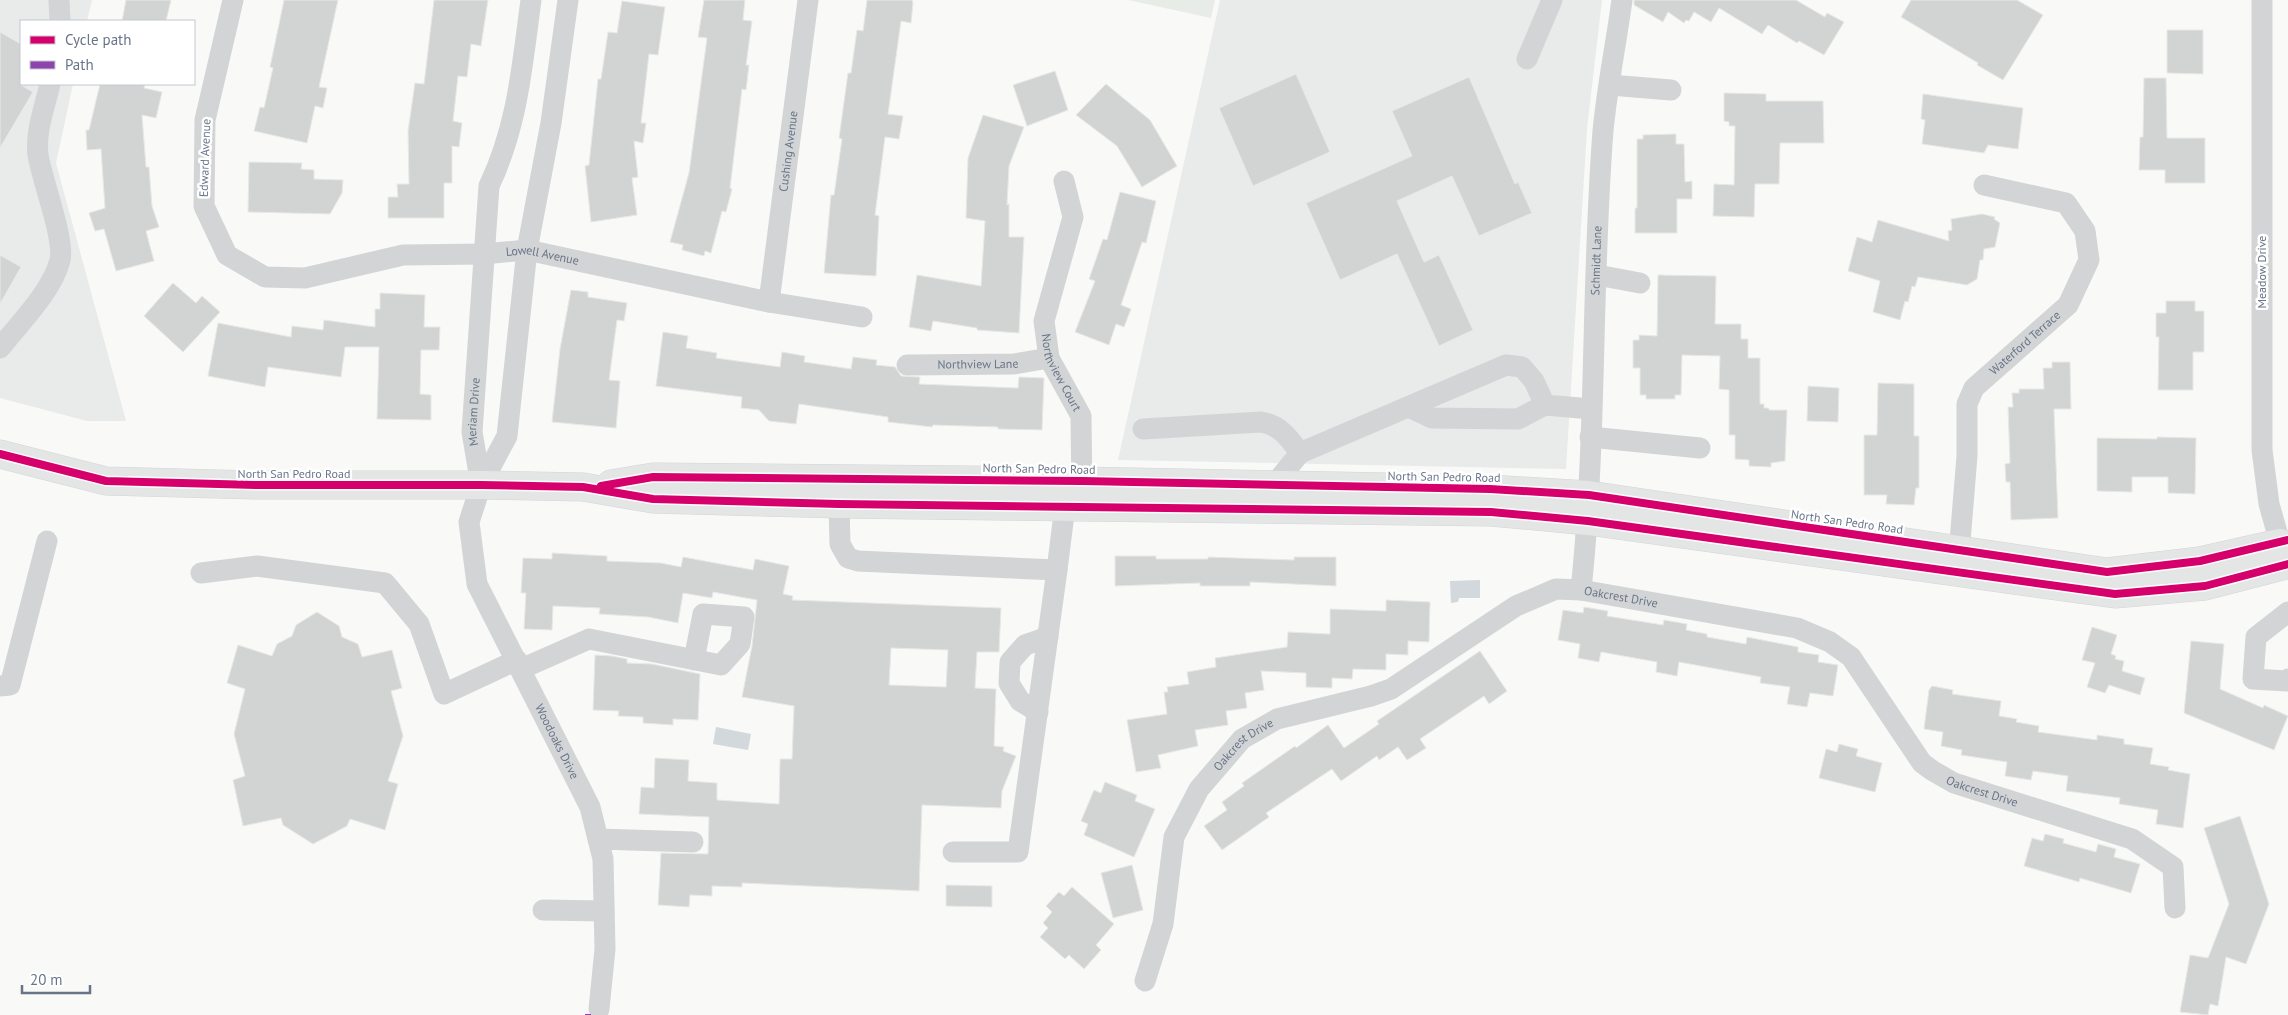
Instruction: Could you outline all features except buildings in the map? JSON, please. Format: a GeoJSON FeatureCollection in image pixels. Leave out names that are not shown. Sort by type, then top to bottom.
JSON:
{"type":"FeatureCollection","features":[{"type":"Feature","properties":{"kind":"main road","name":"North San Pedro Road"},"geometry":{"type":"LineString","coordinates":[[0,454],[106,481],[256,485],[482,485],[591,488],[652,499],[839,504],[1076,498],[1274,485],[1490,489],[1589,508],[1959,562],[2115,594],[2205,586],[2286,556]]}},
{"type":"Feature","properties":{"kind":"main road","name":"North San Pedro Road"},"geometry":{"type":"LineString","coordinates":[[591,488],[653,477],[1076,498],[1491,512],[1589,508]]}},
{"type":"Feature","properties":{"kind":"street"},"geometry":{"type":"LineString","coordinates":[[59,0],[60,20]]}},
{"type":"Feature","properties":{"kind":"street","name":"Edward Avenue"},"geometry":{"type":"LineString","coordinates":[[227,254],[204,206],[205,120],[232,0]]}},
{"type":"Feature","properties":{"kind":"street","name":"Meriam Drive"},"geometry":{"type":"LineString","coordinates":[[482,485],[472,432],[489,186],[502,158],[515,114],[531,0]]}},
{"type":"Feature","properties":{"kind":"street","name":"Meriam Drive"},"geometry":{"type":"LineString","coordinates":[[482,485],[508,436],[527,250],[551,123],[568,0]]}},
{"type":"Feature","properties":{"kind":"street","name":"Cushing Avenue"},"geometry":{"type":"LineString","coordinates":[[769,302],[808,0]]}},
{"type":"Feature","properties":{"kind":"street"},"geometry":{"type":"LineString","coordinates":[[1527,58],[1552,0]]}},
{"type":"Feature","properties":{"kind":"street","name":"Schmidt Lane"},"geometry":{"type":"LineString","coordinates":[[1581,590],[1589,508],[1591,409],[1603,131],[1622,0]]}},
{"type":"Feature","properties":{"kind":"street","name":"Meadow Drive"},"geometry":{"type":"LineString","coordinates":[[2262,0],[2262,450],[2269,504],[2286,556]]}},
{"type":"Feature","properties":{"kind":"street"},"geometry":{"type":"LineString","coordinates":[[0,348],[42,295],[61,258],[60,238],[38,156],[37,141],[50,85]]}},
{"type":"Feature","properties":{"kind":"street"},"geometry":{"type":"LineString","coordinates":[[1610,85],[1671,90]]}},
{"type":"Feature","properties":{"kind":"street","name":"Northview Court"},"geometry":{"type":"LineString","coordinates":[[953,852],[1018,852],[1057,570],[1076,498],[1081,416],[1049,358],[1044,321],[1074,217],[1064,180]]}},
{"type":"Feature","properties":{"kind":"street","name":"Waterford Terrace"},"geometry":{"type":"LineString","coordinates":[[1959,562],[1967,456],[1967,404],[1974,388],[2068,305],[2089,260],[2086,231],[2066,203],[1984,185]]}},
{"type":"Feature","properties":{"kind":"street","name":"Lowell Avenue"},"geometry":{"type":"LineString","coordinates":[[227,254],[265,277],[305,278],[402,255],[483,254],[527,250],[769,302],[862,317]]}},
{"type":"Feature","properties":{"kind":"street"},"geometry":{"type":"LineString","coordinates":[[1597,275],[1640,283]]}},
{"type":"Feature","properties":{"kind":"street","name":"Northview Lane"},"geometry":{"type":"LineString","coordinates":[[907,365],[1014,364],[1049,358]]}},
{"type":"Feature","properties":{"kind":"street"},"geometry":{"type":"LineString","coordinates":[[1274,485],[1300,452],[1506,365],[1522,367],[1534,381],[1545,405]]}},
{"type":"Feature","properties":{"kind":"street"},"geometry":{"type":"LineString","coordinates":[[1410,407],[1432,418],[1518,419],[1545,405],[1591,409]]}},
{"type":"Feature","properties":{"kind":"street"},"geometry":{"type":"LineString","coordinates":[[1143,430],[1261,422],[1273,424],[1288,436],[1300,452]]}},
{"type":"Feature","properties":{"kind":"street"},"geometry":{"type":"LineString","coordinates":[[1590,437],[1700,448]]}},
{"type":"Feature","properties":{"kind":"street","name":"Woodoaks Drive"},"geometry":{"type":"LineString","coordinates":[[482,485],[469,522],[477,584],[590,806],[603,859],[605,949],[599,1009]]}},
{"type":"Feature","properties":{"kind":"street"},"geometry":{"type":"LineString","coordinates":[[839,504],[840,544],[848,558],[858,561],[1057,570]]}},
{"type":"Feature","properties":{"kind":"street"},"geometry":{"type":"LineString","coordinates":[[0,686],[10,685],[47,541]]}},
{"type":"Feature","properties":{"kind":"street"},"geometry":{"type":"LineString","coordinates":[[201,573],[257,566],[385,583],[419,624],[444,694],[589,639],[694,660]]}},
{"type":"Feature","properties":{"kind":"street","name":"Oakcrest Drive"},"geometry":{"type":"LineString","coordinates":[[1145,981],[1163,924],[1174,837],[1200,789],[1242,739],[1277,719],[1371,696],[1391,689],[1516,606],[1556,589],[1581,590],[1797,628],[1830,642],[1851,657],[1922,763],[1954,783],[2132,839],[2174,867],[2175,908]]}},
{"type":"Feature","properties":{"kind":"street"},"geometry":{"type":"LineString","coordinates":[[2288,612],[2256,637],[2253,679],[2287,681],[2288,679]]}},
{"type":"Feature","properties":{"kind":"street"},"geometry":{"type":"LineString","coordinates":[[1038,712],[1020,701],[1009,683],[1010,662],[1025,645],[1048,637]]}},
{"type":"Feature","properties":{"kind":"street"},"geometry":{"type":"LineString","coordinates":[[598,839],[693,842]]}},
{"type":"Feature","properties":{"kind":"street"},"geometry":{"type":"LineString","coordinates":[[543,910],[604,911]]}},
{"type":"Feature","properties":{"kind":"shaded area"},"geometry":{"type":"Polygon","coordinates":[[[0,0],[92,0],[87,20],[20,20],[20,85],[73,85],[56,163],[126,421],[87,421],[0,398],[0,0]]]}},
{"type":"Feature","properties":{"kind":"shaded area"},"geometry":{"type":"Polygon","coordinates":[[[1128,0],[1215,0],[1211,18],[1128,0]]]}},
{"type":"Feature","properties":{"kind":"shaded area"},"geometry":{"type":"Polygon","coordinates":[[[1220,0],[1602,0],[1587,129],[1566,469],[1118,460],[1220,0]]]}},
{"type":"Feature","properties":{"kind":"shaded area"},"geometry":{"type":"Polygon","coordinates":[[[1480,580],[1480,598],[1459,598],[1458,602],[1451,603],[1450,581],[1480,580]]]}},
{"type":"Feature","properties":{"kind":"shaded area"},"geometry":{"type":"Polygon","coordinates":[[[716,727],[751,734],[748,750],[713,744],[716,727]]]}},
{"type":"Feature","properties":{"kind":"cycle path"},"geometry":{"type":"LineString","coordinates":[[0,454],[106,481],[256,485],[583,487],[653,499],[839,504],[1491,512],[1588,521],[2115,594],[2205,586],[2288,564]]}},
{"type":"Feature","properties":{"kind":"cycle path"},"geometry":{"type":"LineString","coordinates":[[601,486],[653,477],[1082,481],[1490,489],[1589,495],[2107,572],[2200,561],[2288,540]]}}]}
